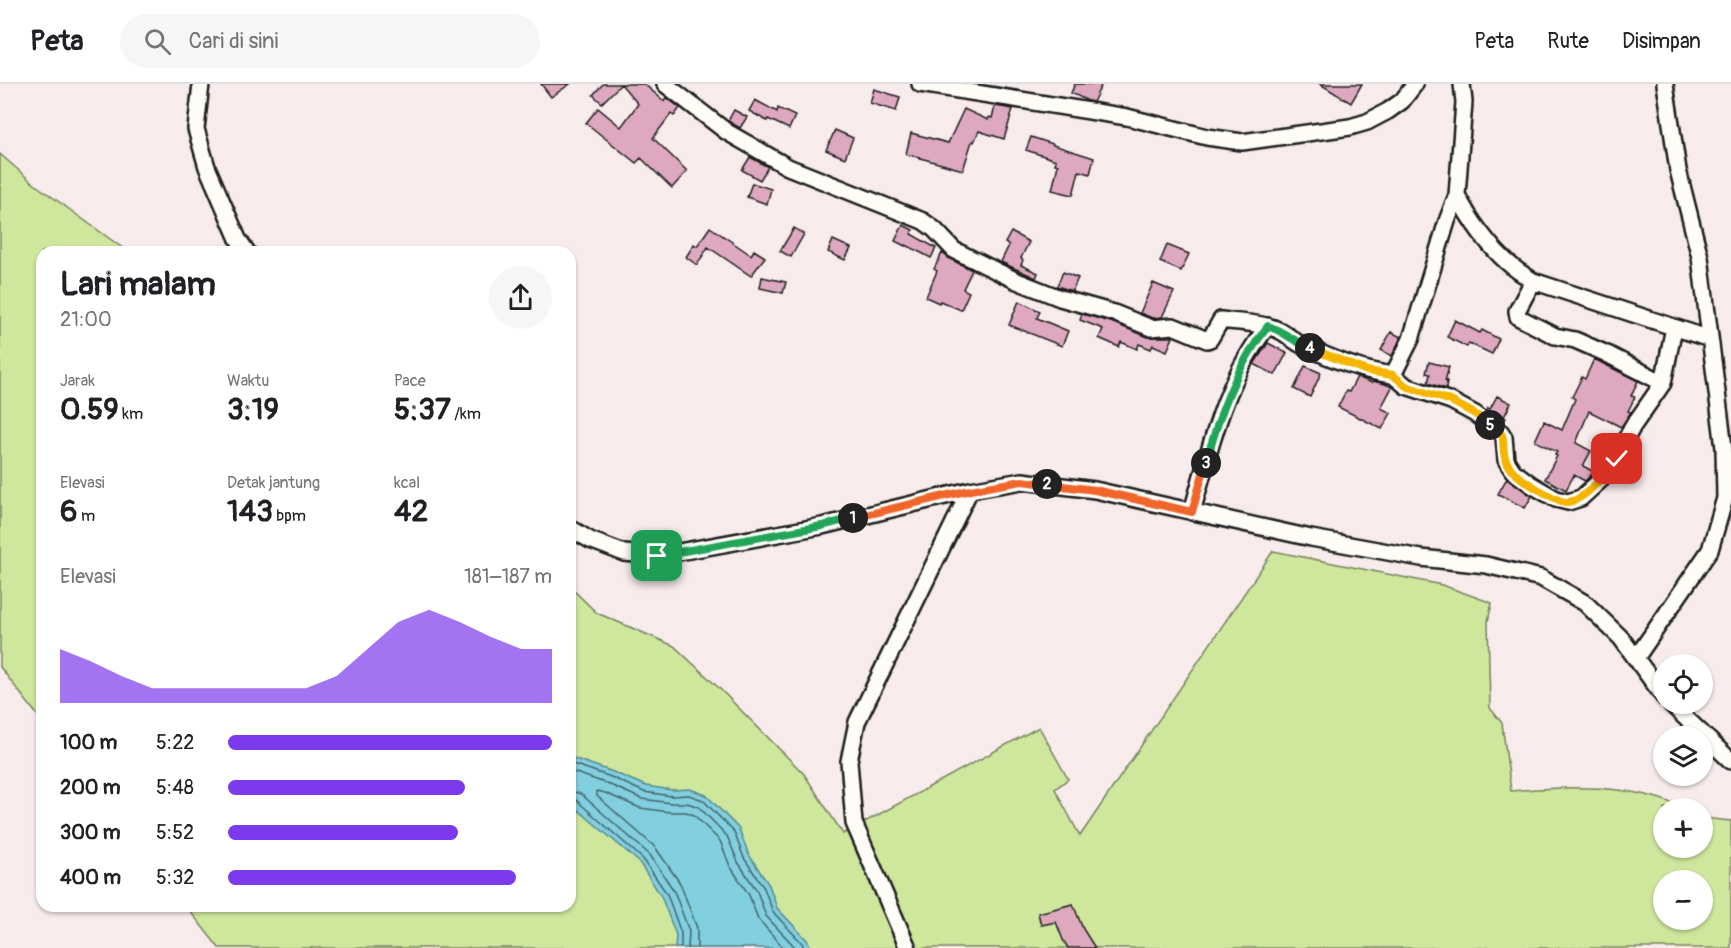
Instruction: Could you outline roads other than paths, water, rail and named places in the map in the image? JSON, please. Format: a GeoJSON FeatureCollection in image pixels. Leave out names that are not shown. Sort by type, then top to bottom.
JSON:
{"type":"FeatureCollection","features":[{"type":"Feature","properties":{"kind":"street"},"geometry":{"type":"LineString","coordinates":[[201,84],[196,129],[204,158],[238,239],[243,246]]}},
{"type":"Feature","properties":{"kind":"street"},"geometry":{"type":"LineString","coordinates":[[665,84],[727,132],[788,167],[922,221],[934,229],[954,250],[1017,281],[1060,298],[1114,313],[1151,328],[1173,326],[1207,340],[1210,339],[1221,320],[1268,326],[1280,330],[1298,343],[1346,363],[1367,371],[1393,375],[1406,386],[1451,401],[1500,431],[1504,437],[1506,460],[1513,471],[1556,499],[1568,502],[1581,498],[1605,476],[1617,459],[1633,426],[1663,383],[1674,327]]}},
{"type":"Feature","properties":{"kind":"street"},"geometry":{"type":"LineString","coordinates":[[920,84],[1118,116],[1207,137],[1242,142],[1350,127],[1367,122],[1402,101],[1415,84]]}},
{"type":"Feature","properties":{"kind":"street"},"geometry":{"type":"LineString","coordinates":[[1393,375],[1411,339],[1457,195],[1464,102],[1462,84]]}},
{"type":"Feature","properties":{"kind":"street"},"geometry":{"type":"LineString","coordinates":[[1636,658],[1710,550],[1725,498],[1724,448],[1700,257],[1678,171],[1665,84]]}},
{"type":"Feature","properties":{"kind":"street"},"geometry":{"type":"LineString","coordinates":[[1457,195],[1464,210],[1489,245],[1512,267],[1533,280],[1710,339]]}},
{"type":"Feature","properties":{"kind":"street"},"geometry":{"type":"LineString","coordinates":[[1533,280],[1517,311],[1518,317],[1555,336],[1575,340],[1606,354],[1663,383]]}},
{"type":"Feature","properties":{"kind":"street"},"geometry":{"type":"LineString","coordinates":[[1192,512],[1221,412],[1248,354],[1268,326]]}},
{"type":"Feature","properties":{"kind":"street"},"geometry":{"type":"LineString","coordinates":[[576,531],[624,553],[657,556],[822,526],[970,490],[1022,481],[1095,490],[1311,538],[1421,558],[1486,565],[1542,578],[1586,603],[1621,638],[1653,682]]}},
{"type":"Feature","properties":{"kind":"street"},"geometry":{"type":"LineString","coordinates":[[908,948],[854,823],[849,761],[857,722],[970,490]]}},
{"type":"Feature","properties":{"kind":"street"},"geometry":{"type":"LineString","coordinates":[[1682,714],[1731,761]]}},
{"type":"Feature","properties":{"kind":"water"},"geometry":{"type":"Polygon","coordinates":[[[576,759],[646,786],[672,790],[690,789],[706,795],[739,829],[749,855],[769,885],[777,908],[807,940],[811,948],[675,948],[676,935],[661,896],[639,862],[576,808],[576,759]]]}}]}
